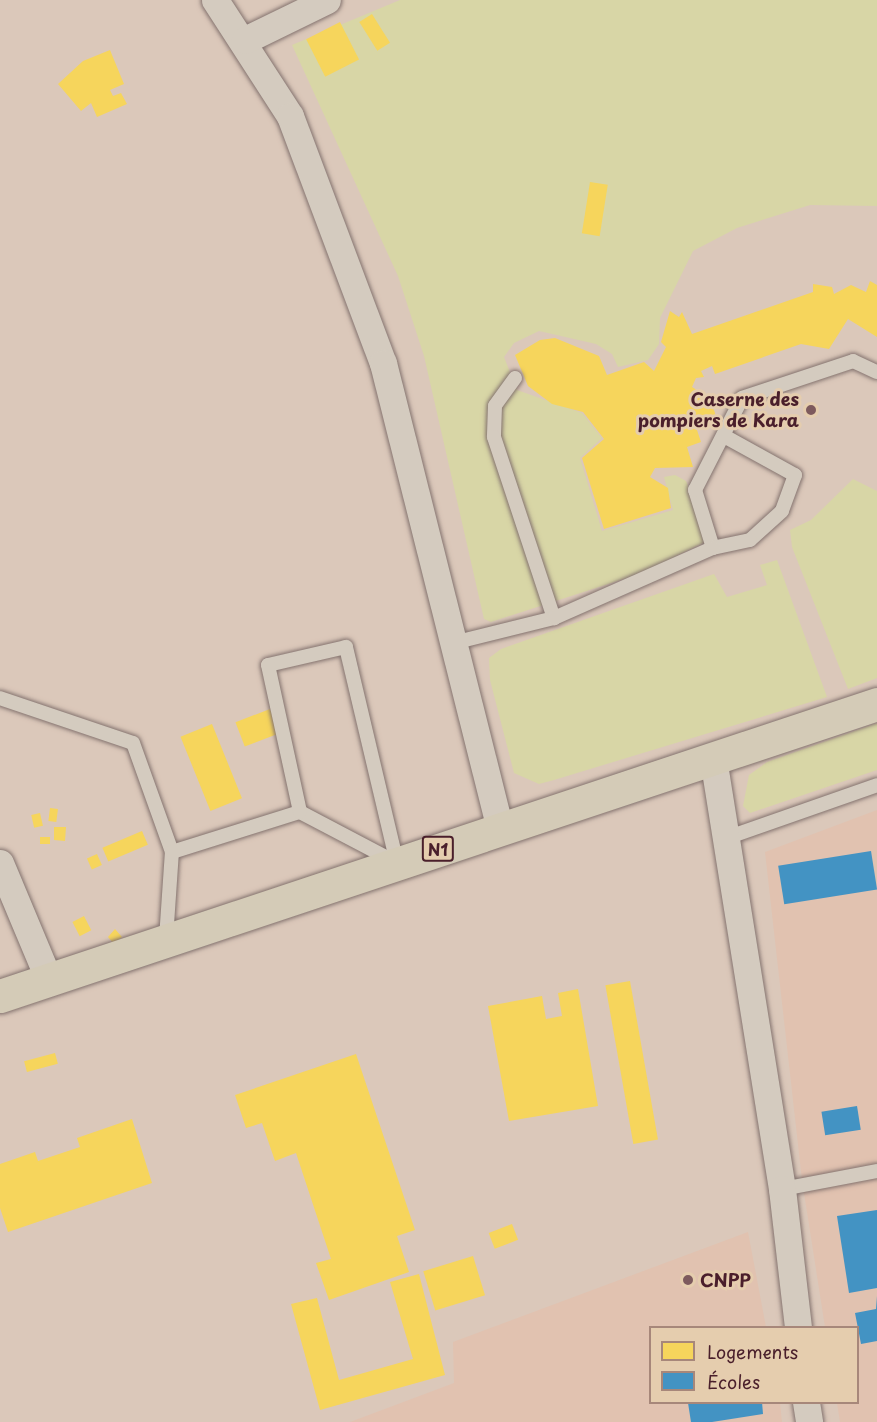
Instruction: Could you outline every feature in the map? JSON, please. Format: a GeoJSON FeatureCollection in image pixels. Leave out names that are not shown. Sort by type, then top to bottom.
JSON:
{"type":"FeatureCollection","features":[{"type":"Feature","properties":{"kind":"highway","name":"N1"},"geometry":{"type":"LineString","coordinates":[[0,996],[877,704]]}},
{"type":"Feature","properties":{"kind":"street"},"geometry":{"type":"LineString","coordinates":[[215,0],[245,40],[290,116],[383,363],[500,829]]}},
{"type":"Feature","properties":{"kind":"street"},"geometry":{"type":"LineString","coordinates":[[245,40],[327,0]]}},
{"type":"Feature","properties":{"kind":"street"},"geometry":{"type":"LineString","coordinates":[[713,758],[782,1189],[798,1326]]}},
{"type":"Feature","properties":{"kind":"street"},"geometry":{"type":"LineString","coordinates":[[0,863],[49,980]]}},
{"type":"Feature","properties":{"kind":"street"},"geometry":{"type":"LineString","coordinates":[[806,1404],[809,1422]]}},
{"type":"Feature","properties":{"kind":"lane"},"geometry":{"type":"LineString","coordinates":[[713,548],[695,490],[742,398],[853,361],[877,372]]}},
{"type":"Feature","properties":{"kind":"lane"},"geometry":{"type":"LineString","coordinates":[[515,378],[495,406],[494,438],[554,618]]}},
{"type":"Feature","properties":{"kind":"lane"},"geometry":{"type":"LineString","coordinates":[[453,643],[554,618],[713,548],[750,540],[782,511],[795,475],[724,436]]}},
{"type":"Feature","properties":{"kind":"lane"},"geometry":{"type":"LineString","coordinates":[[300,812],[268,665],[345,647],[397,863]]}},
{"type":"Feature","properties":{"kind":"lane"},"geometry":{"type":"LineString","coordinates":[[0,698],[133,743],[172,852],[166,940]]}},
{"type":"Feature","properties":{"kind":"lane"},"geometry":{"type":"LineString","coordinates":[[726,837],[877,785]]}},
{"type":"Feature","properties":{"kind":"lane"},"geometry":{"type":"LineString","coordinates":[[172,852],[300,812],[397,863]]}},
{"type":"Feature","properties":{"kind":"lane"},"geometry":{"type":"LineString","coordinates":[[782,1189],[877,1172]]}},
{"type":"Feature","properties":{"kind":"shaded area"},"geometry":{"type":"Polygon","coordinates":[[[400,0],[877,0],[877,206],[810,205],[737,228],[693,251],[660,318],[659,344],[648,360],[618,367],[612,354],[596,344],[539,331],[514,343],[504,357],[517,390],[582,413],[602,438],[580,458],[602,531],[673,510],[664,477],[675,475],[686,481],[705,542],[639,574],[491,622],[484,619],[424,356],[398,276],[292,45],[400,0]]]}},
{"type":"Feature","properties":{"kind":"shaded area"},"geometry":{"type":"Polygon","coordinates":[[[853,479],[877,491],[877,678],[848,689],[792,547],[790,530],[811,520],[853,479]]]}},
{"type":"Feature","properties":{"kind":"shaded area"},"geometry":{"type":"Polygon","coordinates":[[[777,560],[827,697],[539,784],[514,773],[490,680],[489,658],[501,649],[714,574],[727,597],[767,585],[760,565],[777,560]]]}},
{"type":"Feature","properties":{"kind":"shaded area"},"geometry":{"type":"Polygon","coordinates":[[[877,723],[877,770],[750,813],[743,806],[749,775],[767,762],[877,723]]]}},
{"type":"Feature","properties":{"kind":"shaded area"},"geometry":{"type":"Polygon","coordinates":[[[877,810],[877,1422],[840,1422],[837,1404],[859,1404],[859,1326],[825,1326],[802,1180],[765,852],[877,810]]]}},
{"type":"Feature","properties":{"kind":"shaded area","name":"CNPP"},"geometry":{"type":"Polygon","coordinates":[[[748,1232],[766,1326],[649,1326],[649,1404],[780,1404],[782,1422],[350,1422],[454,1383],[453,1342],[748,1232]]]}},
{"type":"Feature","properties":{"kind":"building: Logements"},"geometry":{"type":"Polygon","coordinates":[[[372,14],[390,43],[377,51],[359,22],[372,14]]]}},
{"type":"Feature","properties":{"kind":"building: Logements"},"geometry":{"type":"Polygon","coordinates":[[[340,22],[359,59],[325,77],[306,39],[340,22]]]}},
{"type":"Feature","properties":{"kind":"building: Logements"},"geometry":{"type":"Polygon","coordinates":[[[110,50],[124,84],[110,90],[113,96],[121,93],[127,104],[97,117],[91,103],[81,111],[58,84],[83,61],[110,50]]]}},
{"type":"Feature","properties":{"kind":"building: Logements"},"geometry":{"type":"Polygon","coordinates":[[[590,182],[608,185],[600,236],[582,233],[590,182]]]}},
{"type":"Feature","properties":{"kind":"building: Logements"},"geometry":{"type":"Polygon","coordinates":[[[870,281],[877,285],[877,337],[848,319],[829,349],[801,344],[715,374],[712,366],[701,371],[704,377],[696,378],[692,387],[710,398],[717,419],[696,427],[701,442],[687,447],[693,467],[655,468],[650,477],[668,488],[671,508],[604,529],[582,458],[604,439],[583,412],[552,404],[528,386],[515,355],[540,340],[555,338],[599,356],[607,375],[644,362],[654,371],[666,347],[661,342],[670,311],[679,317],[682,312],[692,334],[813,292],[813,284],[832,287],[834,294],[851,285],[866,292],[870,281]]]}},
{"type":"Feature","properties":{"kind":"building: Logements"},"geometry":{"type":"Polygon","coordinates":[[[270,709],[279,733],[245,747],[235,722],[270,709]]]}},
{"type":"Feature","properties":{"kind":"building: Logements"},"geometry":{"type":"Polygon","coordinates":[[[212,724],[242,798],[210,811],[180,737],[212,724]]]}},
{"type":"Feature","properties":{"kind":"building: Logements"},"geometry":{"type":"Polygon","coordinates":[[[50,808],[58,809],[56,822],[48,821],[50,808]]]}},
{"type":"Feature","properties":{"kind":"building: Logements"},"geometry":{"type":"Polygon","coordinates":[[[40,813],[43,826],[34,828],[31,815],[40,813]]]}},
{"type":"Feature","properties":{"kind":"building: Logements"},"geometry":{"type":"Polygon","coordinates":[[[54,827],[66,827],[65,841],[54,840],[54,827]]]}},
{"type":"Feature","properties":{"kind":"building: Logements"},"geometry":{"type":"Polygon","coordinates":[[[142,831],[148,845],[108,862],[102,848],[142,831]]]}},
{"type":"Feature","properties":{"kind":"building: Logements"},"geometry":{"type":"Polygon","coordinates":[[[40,837],[50,837],[50,844],[40,844],[40,837]]]}},
{"type":"Feature","properties":{"kind":"building: Logements"},"geometry":{"type":"Polygon","coordinates":[[[97,854],[102,865],[92,869],[87,858],[97,854]]]}},
{"type":"Feature","properties":{"kind":"building: Logements"},"geometry":{"type":"Polygon","coordinates":[[[84,916],[91,930],[80,936],[72,922],[84,916]]]}},
{"type":"Feature","properties":{"kind":"building: Logements"},"geometry":{"type":"Polygon","coordinates":[[[115,929],[122,937],[114,944],[108,937],[115,929]]]}},
{"type":"Feature","properties":{"kind":"building: Logements"},"geometry":{"type":"Polygon","coordinates":[[[630,981],[658,1140],[633,1144],[605,985],[630,981]]]}},
{"type":"Feature","properties":{"kind":"building: Logements"},"geometry":{"type":"Polygon","coordinates":[[[578,989],[598,1106],[509,1121],[488,1006],[542,996],[546,1019],[562,1016],[558,993],[578,989]]]}},
{"type":"Feature","properties":{"kind":"building: Logements"},"geometry":{"type":"Polygon","coordinates":[[[55,1053],[58,1064],[27,1072],[24,1061],[55,1053]]]}},
{"type":"Feature","properties":{"kind":"building: Logements"},"geometry":{"type":"Polygon","coordinates":[[[356,1054],[415,1230],[397,1236],[409,1272],[329,1300],[316,1263],[331,1259],[296,1153],[275,1161],[262,1123],[246,1128],[235,1095],[356,1054]]]}},
{"type":"Feature","properties":{"kind":"building: Logements"},"geometry":{"type":"Polygon","coordinates":[[[132,1119],[152,1183],[8,1232],[0,1208],[0,1164],[35,1152],[38,1161],[80,1147],[77,1138],[132,1119]]]}},
{"type":"Feature","properties":{"kind":"building: Logements"},"geometry":{"type":"Polygon","coordinates":[[[512,1224],[518,1240],[495,1249],[489,1233],[512,1224]]]}},
{"type":"Feature","properties":{"kind":"building: Logements"},"geometry":{"type":"Polygon","coordinates":[[[473,1256],[485,1295],[435,1310],[423,1271],[473,1256]]]}},
{"type":"Feature","properties":{"kind":"building: Logements"},"geometry":{"type":"Polygon","coordinates":[[[419,1274],[445,1375],[320,1410],[291,1304],[317,1298],[339,1380],[413,1359],[390,1282],[419,1274]]]}},
{"type":"Feature","properties":{"kind":"building: Écoles"},"geometry":{"type":"Polygon","coordinates":[[[871,851],[877,890],[784,904],[778,866],[871,851]]]}},
{"type":"Feature","properties":{"kind":"building: Écoles"},"geometry":{"type":"Polygon","coordinates":[[[857,1106],[861,1130],[825,1135],[821,1112],[857,1106]]]}},
{"type":"Feature","properties":{"kind":"building: Écoles"},"geometry":{"type":"Polygon","coordinates":[[[877,1210],[877,1288],[849,1293],[837,1216],[877,1210]]]}},
{"type":"Feature","properties":{"kind":"building: Écoles"},"geometry":{"type":"Polygon","coordinates":[[[877,1296],[877,1341],[861,1344],[855,1313],[876,1309],[877,1296]]]}},
{"type":"Feature","properties":{"kind":"building: Écoles"},"geometry":{"type":"Polygon","coordinates":[[[688,1404],[762,1404],[763,1414],[712,1422],[691,1422],[688,1404]]]}},
{"type":"Feature","properties":{"kind":"place","name":"Caserne des pompiers de Kara"},"geometry":{"type":"Point","coordinates":[811,410]}},
{"type":"Feature","properties":{"kind":"place","name":"CNPP"},"geometry":{"type":"Point","coordinates":[688,1280]}}]}
